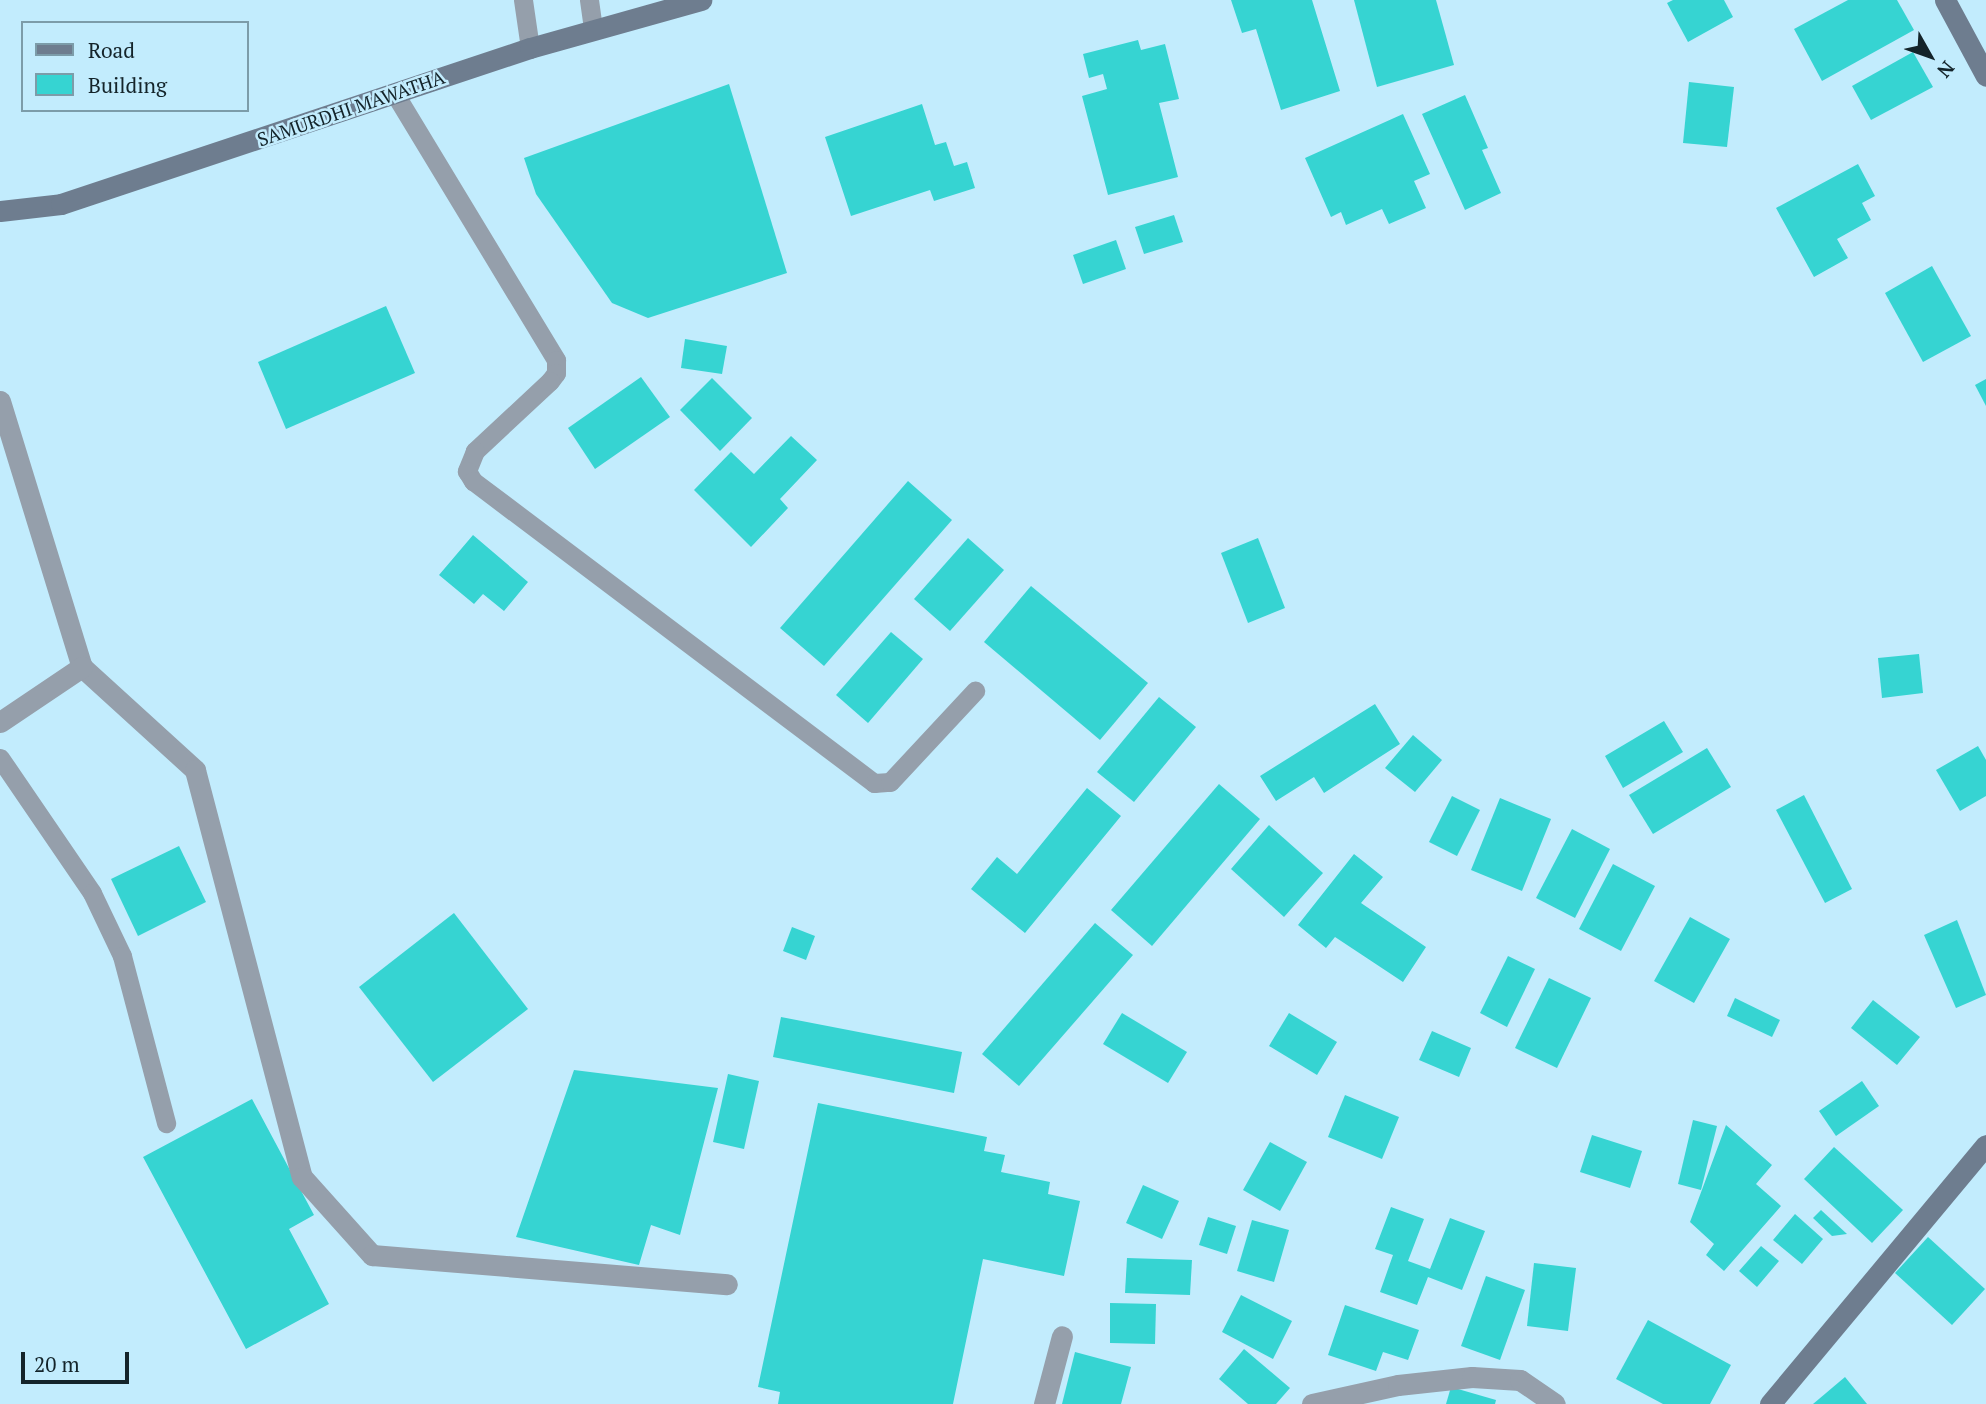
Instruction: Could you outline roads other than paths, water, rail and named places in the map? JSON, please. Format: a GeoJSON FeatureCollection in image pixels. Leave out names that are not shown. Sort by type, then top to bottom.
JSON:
{"type":"FeatureCollection","features":[{"type":"Feature","properties":{"kind":"main road","name":"SAMURDHI MAWATHA"},"geometry":{"type":"LineString","coordinates":[[0,211],[61,204],[530,48],[701,0]]}},
{"type":"Feature","properties":{"kind":"main road"},"geometry":{"type":"LineString","coordinates":[[1945,0],[1986,76]]}},
{"type":"Feature","properties":{"kind":"main road"},"geometry":{"type":"LineString","coordinates":[[1770,1404],[1986,1145]]}},
{"type":"Feature","properties":{"kind":"street"},"geometry":{"type":"LineString","coordinates":[[0,401],[82,667],[195,771],[302,1177],[372,1255],[727,1284]]}},
{"type":"Feature","properties":{"kind":"street"},"geometry":{"type":"LineString","coordinates":[[0,722],[82,667]]}},
{"type":"Feature","properties":{"kind":"street"},"geometry":{"type":"LineString","coordinates":[[1045,1404],[1062,1336]]}},
{"type":"Feature","properties":{"kind":"street"},"geometry":{"type":"LineString","coordinates":[[1312,1404],[1398,1385],[1472,1377],[1520,1380],[1555,1404]]}},
{"type":"Feature","properties":{"kind":"lane"},"geometry":{"type":"LineString","coordinates":[[523,0],[530,48]]}},
{"type":"Feature","properties":{"kind":"lane"},"geometry":{"type":"LineString","coordinates":[[589,0],[593,30]]}},
{"type":"Feature","properties":{"kind":"lane"},"geometry":{"type":"LineString","coordinates":[[395,94],[556,359],[556,373],[550,381],[475,451],[467,471],[473,481],[874,783],[890,782],[975,691]]}},
{"type":"Feature","properties":{"kind":"lane"},"geometry":{"type":"LineString","coordinates":[[0,758],[92,893],[122,956],[166,1123]]}}]}
